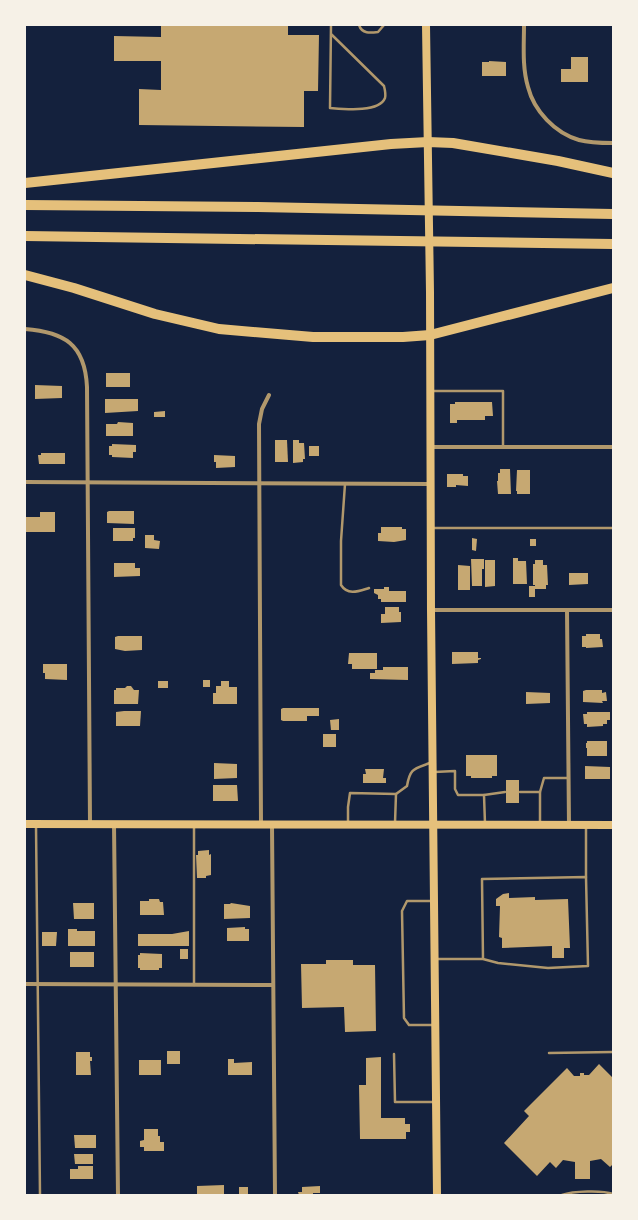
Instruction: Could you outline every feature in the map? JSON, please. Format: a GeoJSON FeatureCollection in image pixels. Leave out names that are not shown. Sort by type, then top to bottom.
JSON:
{"type":"FeatureCollection","features":[{"type":"Feature","properties":{"kind":"highway"},"geometry":{"type":"LineString","coordinates":[[25,183],[391,144],[428,142],[453,143],[537,157],[613,173]]}},
{"type":"Feature","properties":{"kind":"highway"},"geometry":{"type":"LineString","coordinates":[[25,205],[258,207],[613,214]]}},
{"type":"Feature","properties":{"kind":"highway"},"geometry":{"type":"LineString","coordinates":[[25,236],[613,244]]}},
{"type":"Feature","properties":{"kind":"highway"},"geometry":{"type":"LineString","coordinates":[[25,274],[155,314],[219,329],[309,337],[404,337],[430,335],[613,288]]}},
{"type":"Feature","properties":{"kind":"main road"},"geometry":{"type":"LineString","coordinates":[[426,25],[430,292],[430,528],[437,1195]]}},
{"type":"Feature","properties":{"kind":"main road"},"geometry":{"type":"LineString","coordinates":[[25,824],[613,825]]}},
{"type":"Feature","properties":{"kind":"street"},"geometry":{"type":"LineString","coordinates":[[524,25],[525,73],[530,95],[538,109],[552,125],[570,136],[591,142],[613,143]]}},
{"type":"Feature","properties":{"kind":"street"},"geometry":{"type":"LineString","coordinates":[[25,329],[46,331],[63,338],[73,346],[83,362],[86,381],[90,824]]}},
{"type":"Feature","properties":{"kind":"street"},"geometry":{"type":"LineString","coordinates":[[261,825],[258,483],[259,424],[262,409],[269,395]]}},
{"type":"Feature","properties":{"kind":"street"},"geometry":{"type":"LineString","coordinates":[[430,447],[613,447]]}},
{"type":"Feature","properties":{"kind":"street"},"geometry":{"type":"LineString","coordinates":[[25,482],[430,484]]}},
{"type":"Feature","properties":{"kind":"street"},"geometry":{"type":"LineString","coordinates":[[431,610],[613,610]]}},
{"type":"Feature","properties":{"kind":"street"},"geometry":{"type":"LineString","coordinates":[[567,610],[569,825]]}},
{"type":"Feature","properties":{"kind":"street"},"geometry":{"type":"LineString","coordinates":[[114,824],[118,1195]]}},
{"type":"Feature","properties":{"kind":"street"},"geometry":{"type":"LineString","coordinates":[[272,825],[275,1195]]}},
{"type":"Feature","properties":{"kind":"street"},"geometry":{"type":"LineString","coordinates":[[25,984],[273,984]]}},
{"type":"Feature","properties":{"kind":"lane"},"geometry":{"type":"LineString","coordinates":[[331,25],[330,108],[362,109],[382,103],[385,97],[384,86],[331,34]]}},
{"type":"Feature","properties":{"kind":"lane"},"geometry":{"type":"LineString","coordinates":[[359,25],[362,30],[369,33],[378,32],[384,25]]}},
{"type":"Feature","properties":{"kind":"lane"},"geometry":{"type":"LineString","coordinates":[[430,391],[503,391],[503,447]]}},
{"type":"Feature","properties":{"kind":"lane"},"geometry":{"type":"LineString","coordinates":[[345,484],[341,541],[341,586],[344,590],[351,592],[369,588]]}},
{"type":"Feature","properties":{"kind":"lane"},"geometry":{"type":"LineString","coordinates":[[430,528],[613,528]]}},
{"type":"Feature","properties":{"kind":"lane"},"geometry":{"type":"LineString","coordinates":[[348,825],[350,793],[396,794],[407,786],[411,771],[432,762]]}},
{"type":"Feature","properties":{"kind":"lane"},"geometry":{"type":"LineString","coordinates":[[433,772],[455,771],[455,789],[458,795],[484,795],[505,792]]}},
{"type":"Feature","properties":{"kind":"lane"},"geometry":{"type":"LineString","coordinates":[[540,825],[540,792],[544,778],[568,778]]}},
{"type":"Feature","properties":{"kind":"lane"},"geometry":{"type":"LineString","coordinates":[[520,792],[540,792]]}},
{"type":"Feature","properties":{"kind":"lane"},"geometry":{"type":"LineString","coordinates":[[395,825],[396,794]]}},
{"type":"Feature","properties":{"kind":"lane"},"geometry":{"type":"LineString","coordinates":[[484,795],[485,825]]}},
{"type":"Feature","properties":{"kind":"lane"},"geometry":{"type":"LineString","coordinates":[[36,824],[40,1195]]}},
{"type":"Feature","properties":{"kind":"lane"},"geometry":{"type":"LineString","coordinates":[[194,824],[194,984]]}},
{"type":"Feature","properties":{"kind":"lane"},"geometry":{"type":"LineString","coordinates":[[435,959],[483,960],[548,968],[588,966],[586,825]]}},
{"type":"Feature","properties":{"kind":"lane"},"geometry":{"type":"LineString","coordinates":[[483,960],[482,879],[586,877]]}},
{"type":"Feature","properties":{"kind":"lane"},"geometry":{"type":"LineString","coordinates":[[434,901],[407,901],[402,911],[404,1018],[409,1025],[435,1025]]}},
{"type":"Feature","properties":{"kind":"lane"},"geometry":{"type":"LineString","coordinates":[[549,1053],[613,1052]]}},
{"type":"Feature","properties":{"kind":"lane"},"geometry":{"type":"LineString","coordinates":[[394,1054],[395,1102],[436,1102]]}},
{"type":"Feature","properties":{"kind":"lane"},"geometry":{"type":"LineString","coordinates":[[562,1195],[572,1193],[605,1192],[613,1194]]}},
{"type":"Feature","properties":{"kind":"building"},"geometry":{"type":"Polygon","coordinates":[[[161,25],[288,25],[288,35],[319,35],[318,91],[304,91],[304,127],[139,125],[139,89],[161,90],[161,61],[114,61],[114,36],[161,37],[161,25]]]}},
{"type":"Feature","properties":{"kind":"building"},"geometry":{"type":"Polygon","coordinates":[[[571,57],[588,57],[588,82],[561,82],[561,69],[571,69],[571,57]]]}},
{"type":"Feature","properties":{"kind":"building"},"geometry":{"type":"Polygon","coordinates":[[[482,62],[506,62],[506,76],[482,76],[482,62]]]}},
{"type":"Feature","properties":{"kind":"building"},"geometry":{"type":"Polygon","coordinates":[[[106,373],[130,373],[130,387],[106,387],[106,373]]]}},
{"type":"Feature","properties":{"kind":"building"},"geometry":{"type":"Polygon","coordinates":[[[35,385],[62,386],[62,398],[35,399],[35,385]]]}},
{"type":"Feature","properties":{"kind":"building"},"geometry":{"type":"Polygon","coordinates":[[[105,399],[138,399],[138,411],[105,413],[105,399]]]}},
{"type":"Feature","properties":{"kind":"building"},"geometry":{"type":"Polygon","coordinates":[[[455,402],[492,402],[493,416],[485,416],[485,420],[457,420],[457,423],[450,423],[450,404],[455,404],[455,402]]]}},
{"type":"Feature","properties":{"kind":"building"},"geometry":{"type":"Polygon","coordinates":[[[165,411],[165,417],[154,417],[154,412],[165,411]]]}},
{"type":"Feature","properties":{"kind":"building"},"geometry":{"type":"Polygon","coordinates":[[[118,422],[133,423],[133,436],[106,436],[106,424],[117,424],[118,422]]]}},
{"type":"Feature","properties":{"kind":"building"},"geometry":{"type":"Polygon","coordinates":[[[275,440],[287,440],[288,462],[275,462],[275,440]]]}},
{"type":"Feature","properties":{"kind":"building"},"geometry":{"type":"Polygon","coordinates":[[[293,440],[299,440],[299,443],[304,443],[305,459],[303,459],[303,462],[293,463],[293,440]]]}},
{"type":"Feature","properties":{"kind":"building"},"geometry":{"type":"Polygon","coordinates":[[[112,444],[136,445],[136,452],[133,452],[133,458],[112,457],[112,455],[109,455],[109,446],[112,446],[112,444]]]}},
{"type":"Feature","properties":{"kind":"building"},"geometry":{"type":"Polygon","coordinates":[[[309,446],[319,446],[319,456],[309,456],[309,446]]]}},
{"type":"Feature","properties":{"kind":"building"},"geometry":{"type":"Polygon","coordinates":[[[41,453],[65,453],[65,464],[39,464],[38,455],[41,455],[41,453]]]}},
{"type":"Feature","properties":{"kind":"building"},"geometry":{"type":"Polygon","coordinates":[[[214,455],[235,456],[235,467],[216,468],[214,455]]]}},
{"type":"Feature","properties":{"kind":"building"},"geometry":{"type":"Polygon","coordinates":[[[500,469],[510,469],[511,494],[498,494],[497,481],[500,469]]]}},
{"type":"Feature","properties":{"kind":"building"},"geometry":{"type":"Polygon","coordinates":[[[517,470],[530,470],[530,494],[517,494],[517,470]]]}},
{"type":"Feature","properties":{"kind":"building"},"geometry":{"type":"Polygon","coordinates":[[[447,474],[463,474],[463,476],[468,476],[468,486],[456,485],[456,487],[447,487],[447,474]]]}},
{"type":"Feature","properties":{"kind":"building"},"geometry":{"type":"Polygon","coordinates":[[[134,511],[134,524],[107,523],[107,512],[134,511]]]}},
{"type":"Feature","properties":{"kind":"building"},"geometry":{"type":"Polygon","coordinates":[[[40,512],[55,512],[55,532],[25,532],[25,517],[40,517],[40,512]]]}},
{"type":"Feature","properties":{"kind":"building"},"geometry":{"type":"Polygon","coordinates":[[[381,527],[402,527],[402,529],[406,529],[406,540],[394,542],[378,541],[378,533],[381,533],[381,527]]]}},
{"type":"Feature","properties":{"kind":"building"},"geometry":{"type":"Polygon","coordinates":[[[113,528],[135,528],[135,538],[133,538],[133,541],[113,541],[113,528]]]}},
{"type":"Feature","properties":{"kind":"building"},"geometry":{"type":"Polygon","coordinates":[[[145,535],[154,535],[154,540],[160,541],[159,549],[145,548],[145,535]]]}},
{"type":"Feature","properties":{"kind":"building"},"geometry":{"type":"Polygon","coordinates":[[[472,538],[477,539],[476,551],[472,550],[472,538]]]}},
{"type":"Feature","properties":{"kind":"building"},"geometry":{"type":"Polygon","coordinates":[[[530,539],[536,539],[536,546],[530,546],[530,539]]]}},
{"type":"Feature","properties":{"kind":"building"},"geometry":{"type":"Polygon","coordinates":[[[513,558],[518,558],[518,561],[526,561],[527,584],[513,584],[513,558]]]}},
{"type":"Feature","properties":{"kind":"building"},"geometry":{"type":"Polygon","coordinates":[[[471,559],[484,559],[484,569],[482,569],[482,586],[472,586],[471,559]]]}},
{"type":"Feature","properties":{"kind":"building"},"geometry":{"type":"Polygon","coordinates":[[[485,560],[495,560],[495,586],[485,587],[485,560]]]}},
{"type":"Feature","properties":{"kind":"building"},"geometry":{"type":"Polygon","coordinates":[[[535,560],[543,560],[543,565],[547,565],[548,585],[546,585],[546,589],[535,589],[535,585],[533,585],[533,564],[535,564],[535,560]]]}},
{"type":"Feature","properties":{"kind":"building"},"geometry":{"type":"Polygon","coordinates":[[[114,563],[135,563],[135,568],[140,568],[140,576],[114,577],[114,563]]]}},
{"type":"Feature","properties":{"kind":"building"},"geometry":{"type":"Polygon","coordinates":[[[458,565],[470,566],[470,590],[458,590],[458,565]]]}},
{"type":"Feature","properties":{"kind":"building"},"geometry":{"type":"Polygon","coordinates":[[[569,573],[588,573],[588,584],[569,585],[569,573]]]}},
{"type":"Feature","properties":{"kind":"building"},"geometry":{"type":"Polygon","coordinates":[[[529,586],[535,586],[535,597],[529,597],[529,586]]]}},
{"type":"Feature","properties":{"kind":"building"},"geometry":{"type":"Polygon","coordinates":[[[384,587],[389,587],[389,591],[406,591],[406,602],[381,602],[381,599],[378,599],[378,595],[374,593],[374,589],[384,589],[384,587]]]}},
{"type":"Feature","properties":{"kind":"building"},"geometry":{"type":"Polygon","coordinates":[[[385,607],[399,607],[399,612],[401,612],[401,622],[381,623],[381,614],[385,614],[385,607]]]}},
{"type":"Feature","properties":{"kind":"building"},"geometry":{"type":"Polygon","coordinates":[[[586,634],[600,634],[603,647],[582,647],[582,636],[586,636],[586,634]]]}},
{"type":"Feature","properties":{"kind":"building"},"geometry":{"type":"Polygon","coordinates":[[[142,636],[142,650],[125,651],[115,649],[115,637],[142,636]]]}},
{"type":"Feature","properties":{"kind":"building"},"geometry":{"type":"Polygon","coordinates":[[[452,652],[478,652],[478,658],[481,659],[478,660],[478,663],[452,664],[452,652]]]}},
{"type":"Feature","properties":{"kind":"building"},"geometry":{"type":"Polygon","coordinates":[[[349,653],[377,653],[377,669],[352,669],[352,664],[348,664],[349,653]]]}},
{"type":"Feature","properties":{"kind":"building"},"geometry":{"type":"Polygon","coordinates":[[[43,664],[67,664],[67,680],[45,679],[43,664]]]}},
{"type":"Feature","properties":{"kind":"building"},"geometry":{"type":"Polygon","coordinates":[[[383,667],[408,667],[408,680],[370,679],[370,673],[375,673],[375,670],[383,670],[383,667]]]}},
{"type":"Feature","properties":{"kind":"building"},"geometry":{"type":"Polygon","coordinates":[[[203,680],[210,680],[210,687],[203,687],[203,680]]]}},
{"type":"Feature","properties":{"kind":"building"},"geometry":{"type":"Polygon","coordinates":[[[158,681],[168,681],[168,688],[158,688],[158,681]]]}},
{"type":"Feature","properties":{"kind":"building"},"geometry":{"type":"Polygon","coordinates":[[[221,681],[229,681],[229,687],[237,687],[237,704],[213,704],[213,693],[216,693],[216,686],[221,686],[221,681]]]}},
{"type":"Feature","properties":{"kind":"building"},"geometry":{"type":"Polygon","coordinates":[[[127,686],[131,686],[134,690],[139,690],[138,704],[114,704],[114,690],[116,690],[116,688],[125,688],[127,686]]]}},
{"type":"Feature","properties":{"kind":"building"},"geometry":{"type":"Polygon","coordinates":[[[602,690],[602,693],[606,692],[607,701],[602,701],[603,703],[583,702],[583,691],[602,690]]]}},
{"type":"Feature","properties":{"kind":"building"},"geometry":{"type":"Polygon","coordinates":[[[526,692],[550,693],[550,703],[526,704],[526,692]]]}},
{"type":"Feature","properties":{"kind":"building"},"geometry":{"type":"Polygon","coordinates":[[[319,708],[319,716],[307,716],[307,721],[283,721],[281,720],[281,709],[319,708]]]}},
{"type":"Feature","properties":{"kind":"building"},"geometry":{"type":"Polygon","coordinates":[[[141,711],[140,726],[116,726],[116,712],[141,711]]]}},
{"type":"Feature","properties":{"kind":"building"},"geometry":{"type":"Polygon","coordinates":[[[587,712],[610,712],[610,720],[607,720],[607,724],[603,724],[603,726],[587,727],[587,724],[584,724],[583,714],[587,714],[587,712]]]}},
{"type":"Feature","properties":{"kind":"building"},"geometry":{"type":"Polygon","coordinates":[[[339,719],[339,730],[331,730],[330,720],[339,719]]]}},
{"type":"Feature","properties":{"kind":"building"},"geometry":{"type":"Polygon","coordinates":[[[323,734],[336,734],[336,747],[323,747],[323,734]]]}},
{"type":"Feature","properties":{"kind":"building"},"geometry":{"type":"Polygon","coordinates":[[[587,741],[607,741],[607,756],[587,756],[587,741]]]}},
{"type":"Feature","properties":{"kind":"building"},"geometry":{"type":"Polygon","coordinates":[[[466,755],[497,755],[497,776],[492,776],[492,778],[471,778],[471,776],[466,776],[466,755]]]}},
{"type":"Feature","properties":{"kind":"building"},"geometry":{"type":"Polygon","coordinates":[[[214,763],[237,764],[237,778],[214,779],[214,763]]]}},
{"type":"Feature","properties":{"kind":"building"},"geometry":{"type":"Polygon","coordinates":[[[585,766],[610,767],[610,779],[585,779],[585,766]]]}},
{"type":"Feature","properties":{"kind":"building"},"geometry":{"type":"Polygon","coordinates":[[[365,769],[384,769],[383,778],[386,778],[386,783],[363,783],[363,774],[366,774],[365,769]]]}},
{"type":"Feature","properties":{"kind":"building"},"geometry":{"type":"Polygon","coordinates":[[[506,780],[519,780],[519,803],[506,803],[506,780]]]}},
{"type":"Feature","properties":{"kind":"building"},"geometry":{"type":"Polygon","coordinates":[[[213,785],[237,785],[238,801],[213,801],[213,785]]]}},
{"type":"Feature","properties":{"kind":"building"},"geometry":{"type":"Polygon","coordinates":[[[209,850],[209,855],[211,854],[211,875],[206,876],[206,878],[197,878],[196,855],[198,855],[198,851],[209,850]]]}},
{"type":"Feature","properties":{"kind":"building"},"geometry":{"type":"Polygon","coordinates":[[[509,893],[509,898],[535,897],[535,900],[568,899],[570,948],[564,948],[564,958],[552,958],[552,946],[502,948],[502,938],[499,937],[500,906],[496,906],[496,899],[503,894],[509,893]]]}},
{"type":"Feature","properties":{"kind":"building"},"geometry":{"type":"Polygon","coordinates":[[[149,899],[159,899],[160,902],[163,902],[164,915],[140,915],[140,901],[149,901],[149,899]]]}},
{"type":"Feature","properties":{"kind":"building"},"geometry":{"type":"Polygon","coordinates":[[[73,903],[94,903],[94,919],[74,919],[73,903]]]}},
{"type":"Feature","properties":{"kind":"building"},"geometry":{"type":"Polygon","coordinates":[[[231,903],[250,906],[250,918],[224,919],[224,904],[231,903]]]}},
{"type":"Feature","properties":{"kind":"building"},"geometry":{"type":"Polygon","coordinates":[[[245,927],[245,929],[249,929],[249,941],[227,941],[227,928],[245,927]]]}},
{"type":"Feature","properties":{"kind":"building"},"geometry":{"type":"Polygon","coordinates":[[[68,929],[77,929],[77,931],[95,931],[95,946],[68,946],[68,929]]]}},
{"type":"Feature","properties":{"kind":"building"},"geometry":{"type":"Polygon","coordinates":[[[189,931],[189,946],[138,946],[138,934],[172,934],[189,931]]]}},
{"type":"Feature","properties":{"kind":"building"},"geometry":{"type":"Polygon","coordinates":[[[42,932],[57,932],[56,946],[42,946],[42,932]]]}},
{"type":"Feature","properties":{"kind":"building"},"geometry":{"type":"Polygon","coordinates":[[[180,949],[188,949],[188,959],[180,959],[180,949]]]}},
{"type":"Feature","properties":{"kind":"building"},"geometry":{"type":"Polygon","coordinates":[[[70,952],[94,952],[94,967],[70,967],[70,952]]]}},
{"type":"Feature","properties":{"kind":"building"},"geometry":{"type":"Polygon","coordinates":[[[140,953],[162,954],[162,968],[159,968],[159,970],[140,970],[140,968],[138,968],[138,955],[140,955],[140,953]]]}},
{"type":"Feature","properties":{"kind":"building"},"geometry":{"type":"Polygon","coordinates":[[[326,960],[353,960],[353,965],[375,965],[376,1031],[345,1032],[344,1007],[302,1008],[301,964],[326,964],[326,960]]]}},
{"type":"Feature","properties":{"kind":"building"},"geometry":{"type":"Polygon","coordinates":[[[167,1051],[180,1051],[180,1064],[167,1064],[167,1051]]]}},
{"type":"Feature","properties":{"kind":"building"},"geometry":{"type":"Polygon","coordinates":[[[76,1052],[90,1052],[90,1057],[92,1057],[92,1061],[90,1061],[91,1075],[76,1075],[76,1052]]]}},
{"type":"Feature","properties":{"kind":"building"},"geometry":{"type":"Polygon","coordinates":[[[381,1057],[381,1118],[405,1118],[405,1124],[410,1124],[410,1132],[406,1132],[406,1139],[360,1139],[359,1085],[366,1085],[366,1058],[381,1057]]]}},
{"type":"Feature","properties":{"kind":"building"},"geometry":{"type":"Polygon","coordinates":[[[228,1059],[234,1059],[234,1063],[252,1062],[252,1075],[228,1075],[228,1059]]]}},
{"type":"Feature","properties":{"kind":"building"},"geometry":{"type":"Polygon","coordinates":[[[139,1060],[161,1060],[161,1075],[139,1075],[139,1060]]]}},
{"type":"Feature","properties":{"kind":"building"},"geometry":{"type":"Polygon","coordinates":[[[599,1064],[613,1078],[613,1164],[610,1167],[601,1159],[590,1161],[590,1179],[575,1179],[575,1162],[563,1160],[556,1168],[550,1162],[537,1176],[504,1143],[529,1116],[524,1111],[567,1068],[574,1076],[580,1076],[580,1073],[589,1075],[599,1064]]]}},
{"type":"Feature","properties":{"kind":"building"},"geometry":{"type":"Polygon","coordinates":[[[144,1129],[158,1129],[160,1142],[164,1142],[164,1151],[144,1151],[144,1147],[140,1147],[140,1141],[144,1140],[144,1129]]]}},
{"type":"Feature","properties":{"kind":"building"},"geometry":{"type":"Polygon","coordinates":[[[74,1135],[96,1135],[96,1148],[75,1148],[74,1135]]]}},
{"type":"Feature","properties":{"kind":"building"},"geometry":{"type":"Polygon","coordinates":[[[74,1154],[93,1154],[93,1164],[75,1164],[74,1154]]]}},
{"type":"Feature","properties":{"kind":"building"},"geometry":{"type":"Polygon","coordinates":[[[78,1166],[93,1166],[93,1179],[70,1179],[70,1169],[78,1169],[78,1166]]]}},
{"type":"Feature","properties":{"kind":"building"},"geometry":{"type":"Polygon","coordinates":[[[224,1185],[224,1195],[197,1195],[197,1186],[224,1185]]]}},
{"type":"Feature","properties":{"kind":"building"},"geometry":{"type":"Polygon","coordinates":[[[320,1186],[320,1193],[313,1193],[313,1195],[299,1195],[298,1192],[302,1192],[302,1187],[320,1186]]]}},
{"type":"Feature","properties":{"kind":"building"},"geometry":{"type":"Polygon","coordinates":[[[239,1187],[248,1187],[248,1195],[239,1195],[239,1187]]]}}]}
